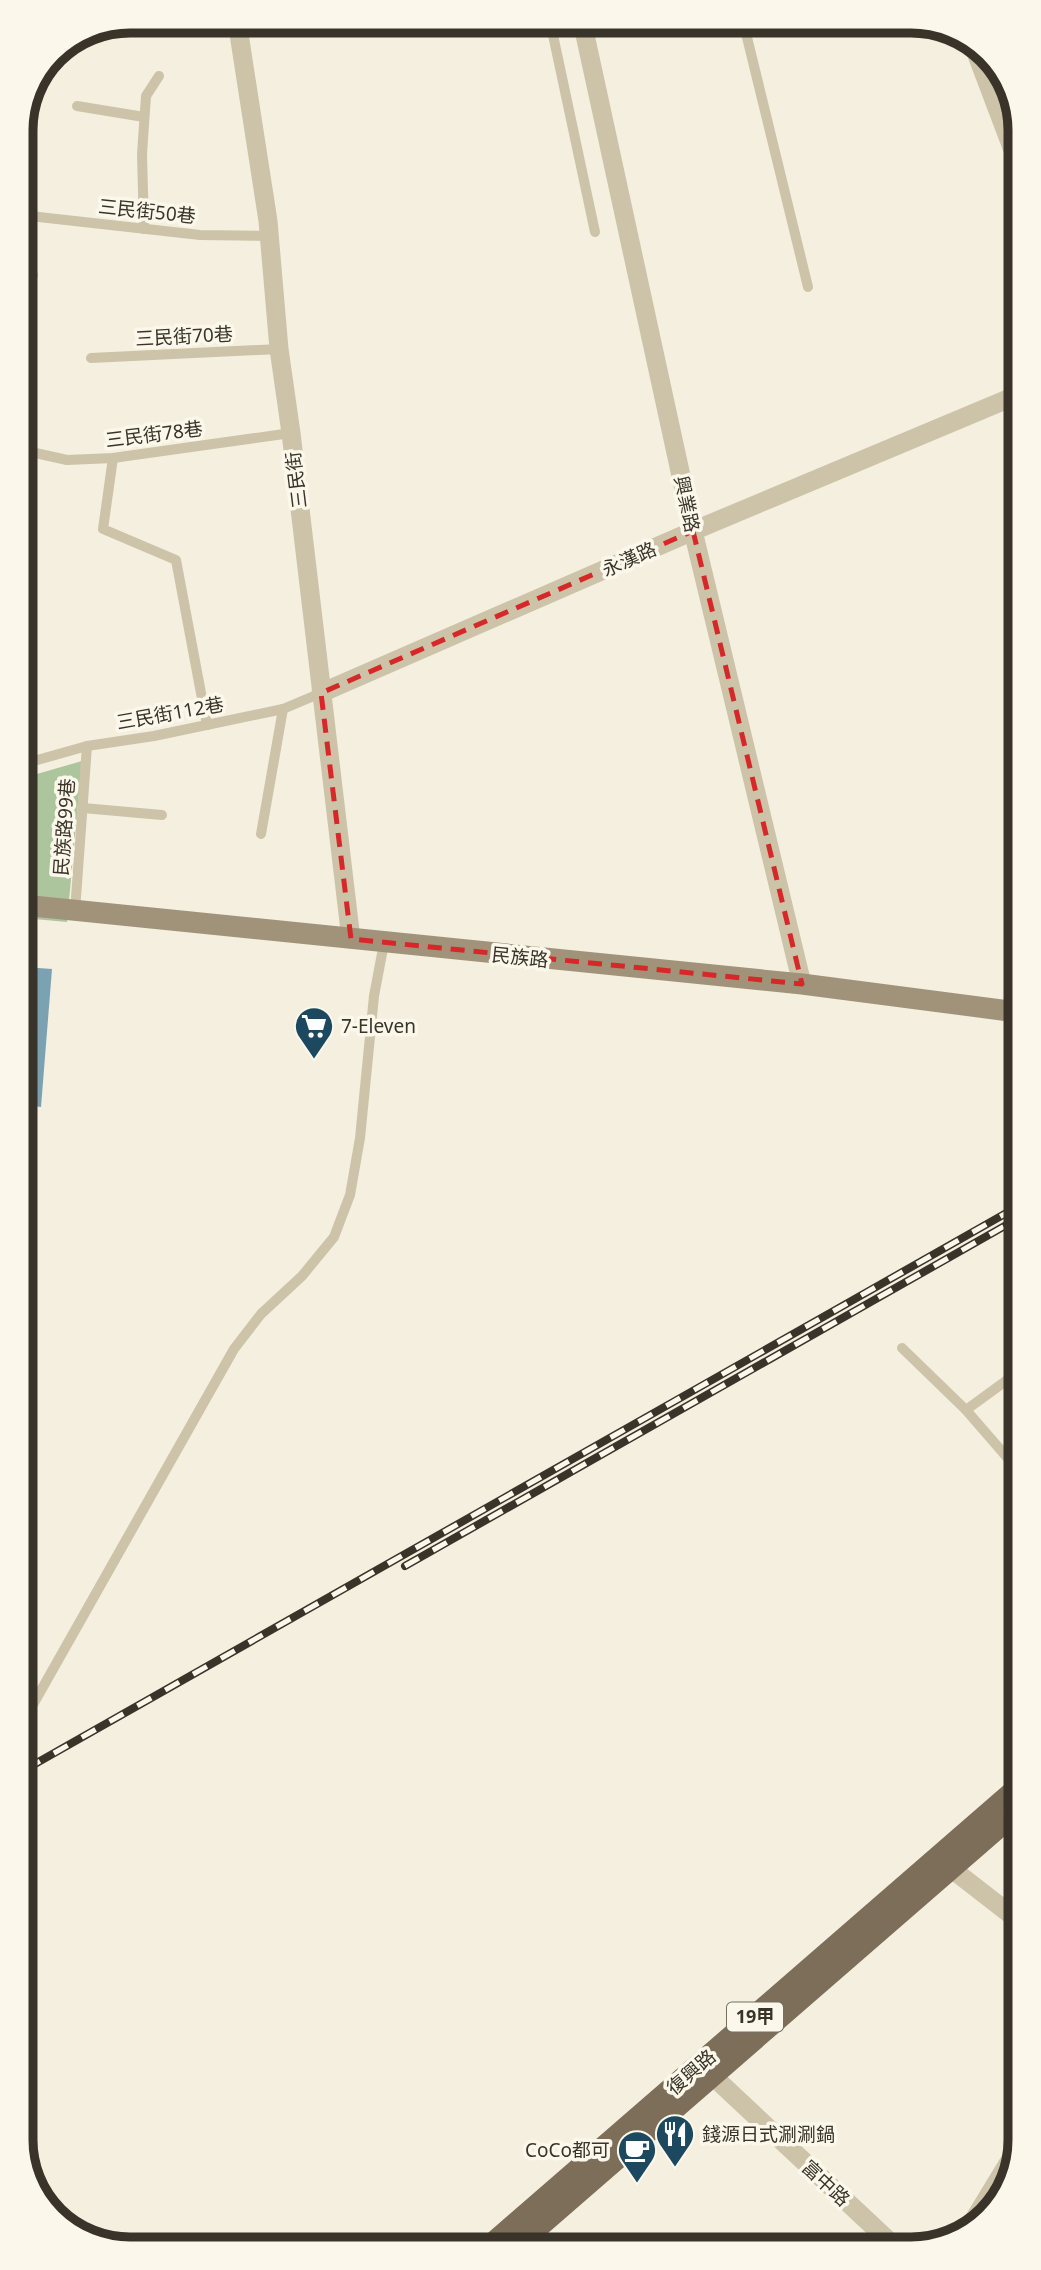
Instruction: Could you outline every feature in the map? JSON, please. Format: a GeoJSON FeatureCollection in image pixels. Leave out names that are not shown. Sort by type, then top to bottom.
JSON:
{"type":"FeatureCollection","features":[{"type":"Feature","properties":{"kind":"main road","name":"復興路"},"geometry":{"type":"LineString","coordinates":[[945,1864],[1008,1798]]}},
{"type":"Feature","properties":{"kind":"main road","name":"復興路"},"geometry":{"type":"LineString","coordinates":[[500,2237],[706,2070],[945,1864],[1008,1818]]}},
{"type":"Feature","properties":{"kind":"main road","name":"復興路"},"geometry":{"type":"LineString","coordinates":[[527,2237],[706,2070]]}},
{"type":"Feature","properties":{"kind":"street","name":"三民街"},"geometry":{"type":"LineString","coordinates":[[239,33],[270,236],[279,349],[351,939]]}},
{"type":"Feature","properties":{"kind":"street","name":"興業路"},"geometry":{"type":"LineString","coordinates":[[585,33],[692,531],[802,984]]}},
{"type":"Feature","properties":{"kind":"street"},"geometry":{"type":"LineString","coordinates":[[980,62],[1008,137]]}},
{"type":"Feature","properties":{"kind":"street","name":"永漢路"},"geometry":{"type":"LineString","coordinates":[[321,693],[692,531],[1008,399]]}},
{"type":"Feature","properties":{"kind":"street","name":"民族路"},"geometry":{"type":"LineString","coordinates":[[33,906],[802,984],[1008,1011]]}},
{"type":"Feature","properties":{"kind":"street"},"geometry":{"type":"LineString","coordinates":[[945,1864],[1008,1913]]}},
{"type":"Feature","properties":{"kind":"street","name":"富中路"},"geometry":{"type":"LineString","coordinates":[[706,2070],[884,2237]]}},
{"type":"Feature","properties":{"kind":"street"},"geometry":{"type":"LineString","coordinates":[[983,2205],[1001,2175]]}},
{"type":"Feature","properties":{"kind":"lane"},"geometry":{"type":"LineString","coordinates":[[553,33],[595,232]]}},
{"type":"Feature","properties":{"kind":"lane"},"geometry":{"type":"LineString","coordinates":[[746,33],[808,288]]}},
{"type":"Feature","properties":{"kind":"lane"},"geometry":{"type":"LineString","coordinates":[[144,229],[142,154],[146,96],[159,76]]}},
{"type":"Feature","properties":{"kind":"lane"},"geometry":{"type":"LineString","coordinates":[[77,106],[144,117]]}},
{"type":"Feature","properties":{"kind":"lane","name":"三民街50巷"},"geometry":{"type":"LineString","coordinates":[[33,216],[200,235],[270,236]]}},
{"type":"Feature","properties":{"kind":"lane","name":"三民街70巷"},"geometry":{"type":"LineString","coordinates":[[91,358],[279,349]]}},
{"type":"Feature","properties":{"kind":"lane","name":"三民街78巷"},"geometry":{"type":"LineString","coordinates":[[33,452],[67,460],[113,458],[291,433]]}},
{"type":"Feature","properties":{"kind":"lane"},"geometry":{"type":"LineString","coordinates":[[113,458],[103,529],[176,560],[207,725]]}},
{"type":"Feature","properties":{"kind":"lane","name":"三民街112巷"},"geometry":{"type":"LineString","coordinates":[[33,761],[87,746],[283,709],[321,693]]}},
{"type":"Feature","properties":{"kind":"lane"},"geometry":{"type":"LineString","coordinates":[[261,834],[283,709]]}},
{"type":"Feature","properties":{"kind":"lane","name":"民族路99巷"},"geometry":{"type":"LineString","coordinates":[[75,911],[87,746]]}},
{"type":"Feature","properties":{"kind":"lane"},"geometry":{"type":"LineString","coordinates":[[83,808],[162,816]]}},
{"type":"Feature","properties":{"kind":"lane"},"geometry":{"type":"LineString","coordinates":[[33,1705],[234,1349],[261,1314],[302,1276],[334,1237],[351,1195],[374,996],[384,943]]}},
{"type":"Feature","properties":{"kind":"lane"},"geometry":{"type":"LineString","coordinates":[[902,1348],[965,1410],[1008,1459]]}},
{"type":"Feature","properties":{"kind":"lane"},"geometry":{"type":"LineString","coordinates":[[965,1410],[1008,1379]]}},
{"type":"Feature","properties":{"kind":"highlighted area"},"geometry":{"type":"Polygon","coordinates":[[[693,531],[802,984],[351,939],[321,693],[693,531]]]}},
{"type":"Feature","properties":{"kind":"green space"},"geometry":{"type":"Polygon","coordinates":[[[82,761],[67,922],[33,919],[33,775],[82,761]]]}},
{"type":"Feature","properties":{"kind":"water"},"geometry":{"type":"Polygon","coordinates":[[[33,968],[52,969],[41,1107],[33,1106],[33,968]]]}},
{"type":"Feature","properties":{"kind":"railway"},"geometry":{"type":"LineString","coordinates":[[33,1765],[1008,1212]]}},
{"type":"Feature","properties":{"kind":"railway"},"geometry":{"type":"LineString","coordinates":[[405,1566],[1008,1224]]}},
{"type":"Feature","properties":{"kind":"place","name":"7-Eleven"},"geometry":{"type":"Point","coordinates":[314,1060]}},
{"type":"Feature","properties":{"kind":"place","name":"錢源日式涮涮鍋"},"geometry":{"type":"Point","coordinates":[675,2168]}},
{"type":"Feature","properties":{"kind":"place","name":"CoCo都可"},"geometry":{"type":"Point","coordinates":[637,2184]}}]}
